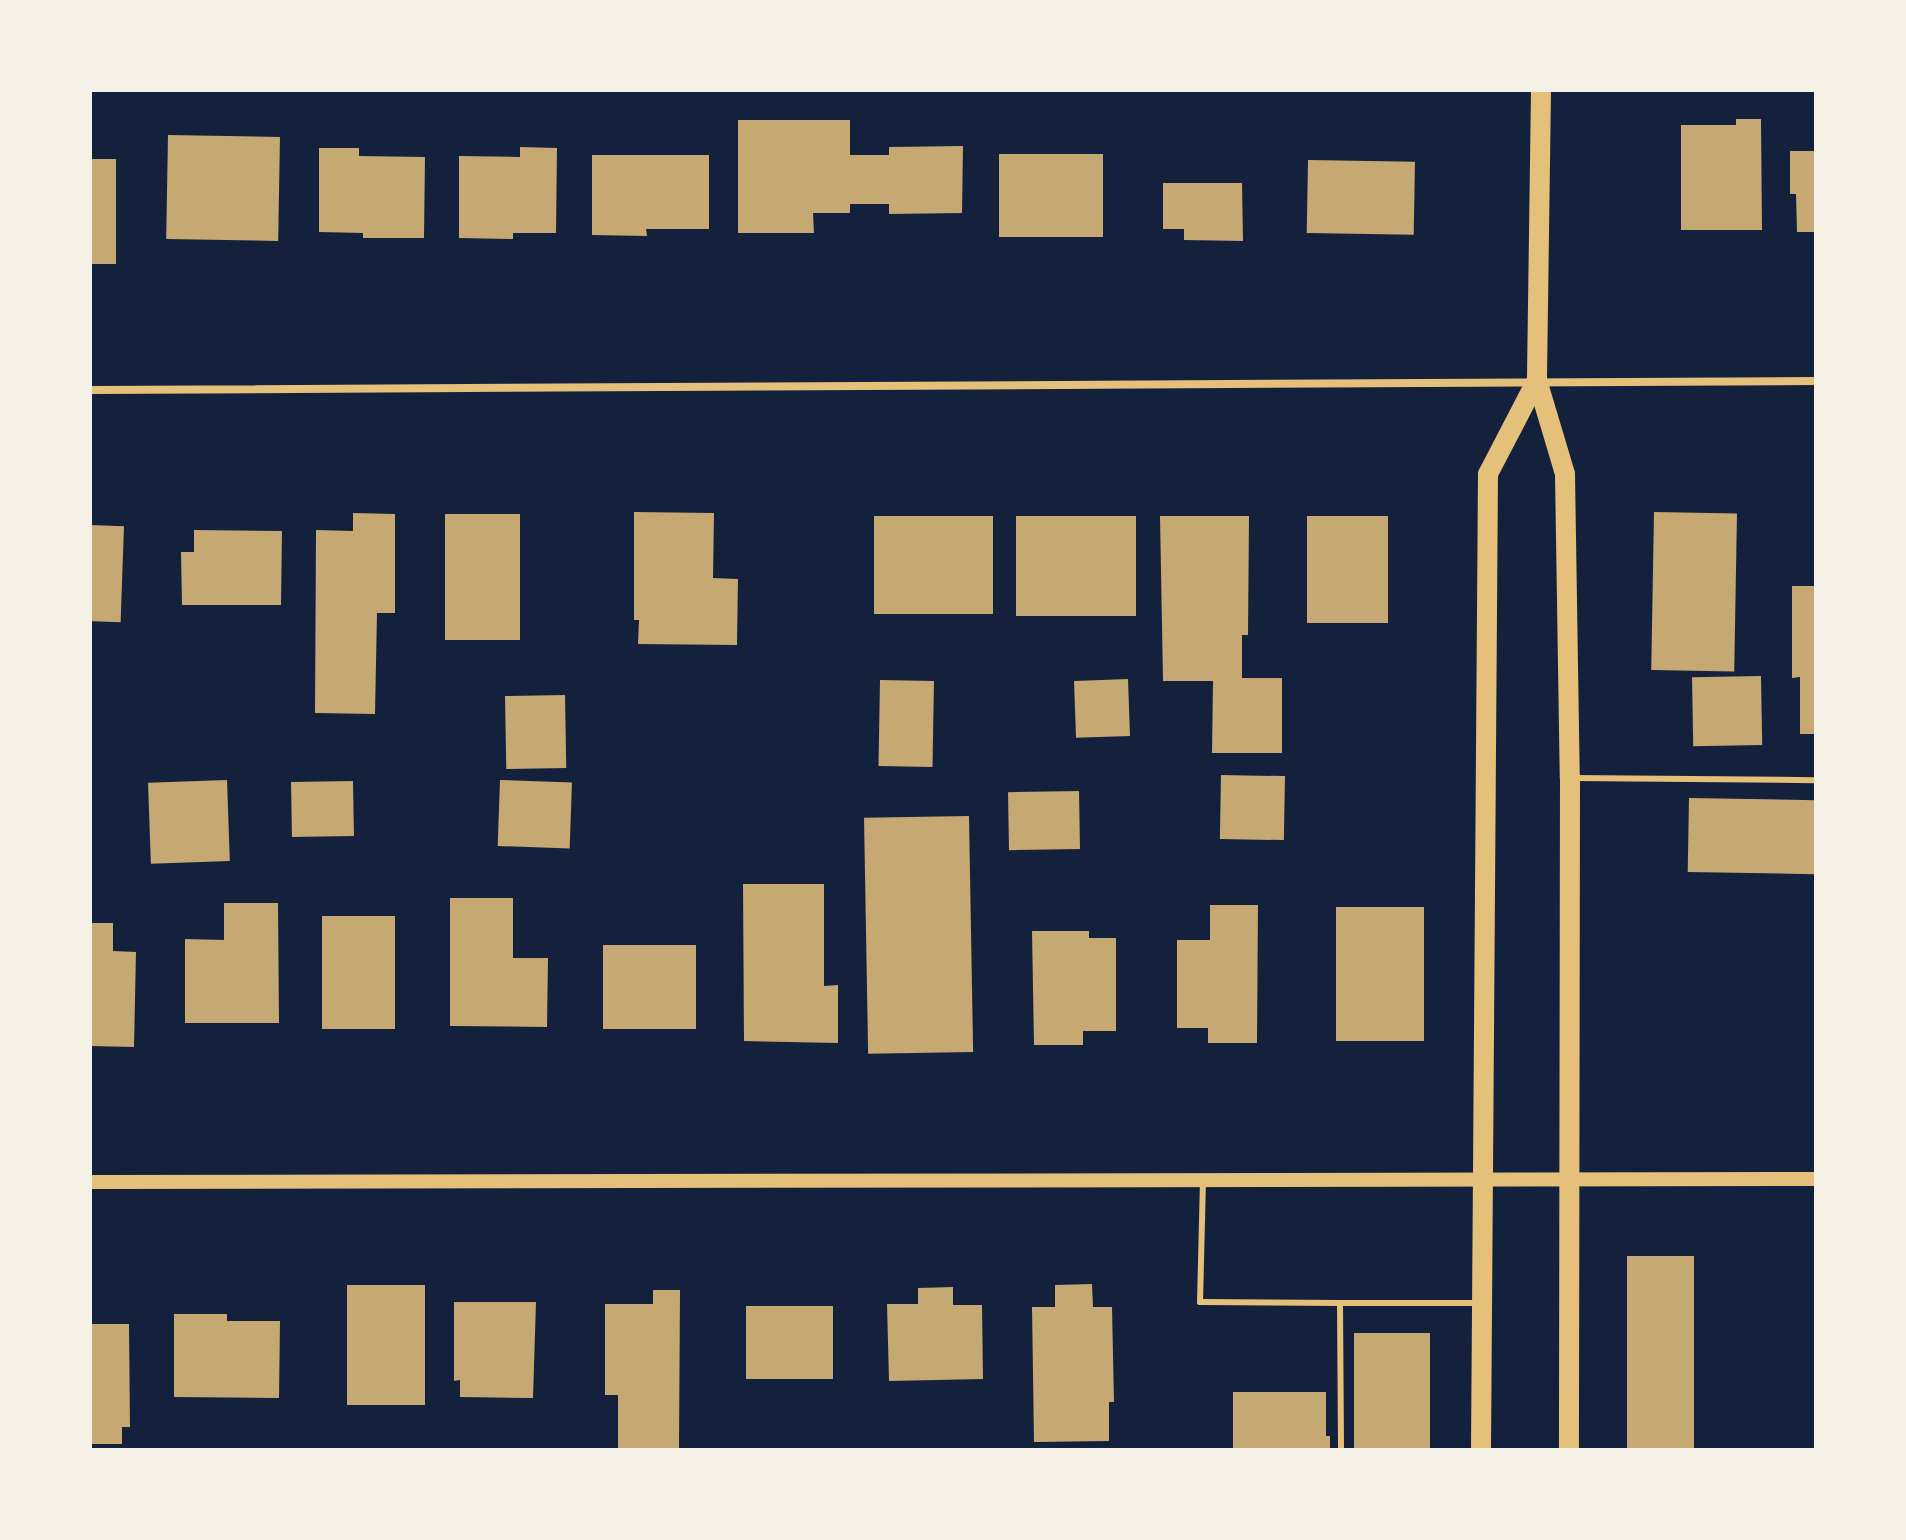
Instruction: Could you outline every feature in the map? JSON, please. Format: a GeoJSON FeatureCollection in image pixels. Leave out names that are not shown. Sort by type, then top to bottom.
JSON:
{"type":"FeatureCollection","features":[{"type":"Feature","properties":{"kind":"main road"},"geometry":{"type":"LineString","coordinates":[[1541,90],[1537,380],[1565,474],[1570,778],[1569,1450]]}},
{"type":"Feature","properties":{"kind":"main road"},"geometry":{"type":"LineString","coordinates":[[1481,1450],[1488,474],[1537,380]]}},
{"type":"Feature","properties":{"kind":"street"},"geometry":{"type":"LineString","coordinates":[[90,390],[1537,380],[1816,381]]}},
{"type":"Feature","properties":{"kind":"street"},"geometry":{"type":"LineString","coordinates":[[90,1182],[1816,1179]]}},
{"type":"Feature","properties":{"kind":"lane"},"geometry":{"type":"LineString","coordinates":[[1570,778],[1816,780]]}},
{"type":"Feature","properties":{"kind":"lane"},"geometry":{"type":"LineString","coordinates":[[1203,1180],[1200,1302],[1481,1303]]}},
{"type":"Feature","properties":{"kind":"lane"},"geometry":{"type":"LineString","coordinates":[[1340,1303],[1341,1450]]}},
{"type":"Feature","properties":{"kind":"building"},"geometry":{"type":"Polygon","coordinates":[[[1736,119],[1761,119],[1762,230],[1681,230],[1681,125],[1736,125],[1736,119]]]}},
{"type":"Feature","properties":{"kind":"building"},"geometry":{"type":"Polygon","coordinates":[[[738,120],[850,120],[850,155],[889,155],[889,147],[963,146],[962,213],[889,214],[889,204],[850,204],[850,213],[813,213],[814,233],[738,233],[738,120]]]}},
{"type":"Feature","properties":{"kind":"building"},"geometry":{"type":"Polygon","coordinates":[[[168,135],[280,137],[278,241],[166,239],[168,135]]]}},
{"type":"Feature","properties":{"kind":"building"},"geometry":{"type":"Polygon","coordinates":[[[520,147],[557,148],[556,233],[513,233],[513,239],[459,238],[459,156],[520,157],[520,147]]]}},
{"type":"Feature","properties":{"kind":"building"},"geometry":{"type":"Polygon","coordinates":[[[319,148],[359,148],[359,156],[425,157],[424,238],[363,238],[363,233],[319,232],[319,148]]]}},
{"type":"Feature","properties":{"kind":"building"},"geometry":{"type":"Polygon","coordinates":[[[1790,151],[1816,151],[1816,232],[1797,232],[1796,194],[1790,194],[1790,151]]]}},
{"type":"Feature","properties":{"kind":"building"},"geometry":{"type":"Polygon","coordinates":[[[999,154],[1103,154],[1103,237],[999,237],[999,154]]]}},
{"type":"Feature","properties":{"kind":"building"},"geometry":{"type":"Polygon","coordinates":[[[592,155],[709,155],[709,229],[646,229],[647,236],[592,235],[592,155]]]}},
{"type":"Feature","properties":{"kind":"building"},"geometry":{"type":"Polygon","coordinates":[[[90,159],[116,159],[116,264],[90,264],[90,159]]]}},
{"type":"Feature","properties":{"kind":"building"},"geometry":{"type":"Polygon","coordinates":[[[1308,160],[1415,162],[1414,235],[1307,233],[1308,160]]]}},
{"type":"Feature","properties":{"kind":"building"},"geometry":{"type":"Polygon","coordinates":[[[1163,183],[1242,183],[1243,241],[1184,240],[1184,229],[1163,229],[1163,183]]]}},
{"type":"Feature","properties":{"kind":"building"},"geometry":{"type":"Polygon","coordinates":[[[634,512],[714,513],[713,578],[738,579],[737,645],[638,644],[639,620],[634,620],[634,512]]]}},
{"type":"Feature","properties":{"kind":"building"},"geometry":{"type":"Polygon","coordinates":[[[1654,512],[1737,513],[1734,671],[1651,670],[1654,512]]]}},
{"type":"Feature","properties":{"kind":"building"},"geometry":{"type":"Polygon","coordinates":[[[353,513],[395,514],[395,613],[377,613],[375,714],[315,713],[316,530],[353,531],[353,513]]]}},
{"type":"Feature","properties":{"kind":"building"},"geometry":{"type":"Polygon","coordinates":[[[445,514],[520,514],[520,640],[445,640],[445,514]]]}},
{"type":"Feature","properties":{"kind":"building"},"geometry":{"type":"Polygon","coordinates":[[[874,516],[993,516],[993,614],[874,614],[874,516]]]}},
{"type":"Feature","properties":{"kind":"building"},"geometry":{"type":"Polygon","coordinates":[[[1016,516],[1136,516],[1136,616],[1016,616],[1016,516]]]}},
{"type":"Feature","properties":{"kind":"building"},"geometry":{"type":"Polygon","coordinates":[[[1160,516],[1249,516],[1248,635],[1242,635],[1242,678],[1282,678],[1282,753],[1212,753],[1213,681],[1163,681],[1160,516]]]}},
{"type":"Feature","properties":{"kind":"building"},"geometry":{"type":"Polygon","coordinates":[[[1307,516],[1388,516],[1388,623],[1307,623],[1307,516]]]}},
{"type":"Feature","properties":{"kind":"building"},"geometry":{"type":"Polygon","coordinates":[[[90,525],[124,526],[121,622],[90,621],[90,525]]]}},
{"type":"Feature","properties":{"kind":"building"},"geometry":{"type":"Polygon","coordinates":[[[194,530],[282,531],[281,605],[182,605],[181,552],[194,552],[194,530]]]}},
{"type":"Feature","properties":{"kind":"building"},"geometry":{"type":"Polygon","coordinates":[[[1792,586],[1816,586],[1816,734],[1800,734],[1800,677],[1792,678],[1792,586]]]}},
{"type":"Feature","properties":{"kind":"building"},"geometry":{"type":"Polygon","coordinates":[[[1761,676],[1762,745],[1693,746],[1692,677],[1761,676]]]}},
{"type":"Feature","properties":{"kind":"building"},"geometry":{"type":"Polygon","coordinates":[[[1128,679],[1130,736],[1076,738],[1074,681],[1128,679]]]}},
{"type":"Feature","properties":{"kind":"building"},"geometry":{"type":"Polygon","coordinates":[[[880,680],[934,681],[932,767],[878,766],[880,680]]]}},
{"type":"Feature","properties":{"kind":"building"},"geometry":{"type":"Polygon","coordinates":[[[565,695],[566,768],[506,769],[505,696],[565,695]]]}},
{"type":"Feature","properties":{"kind":"building"},"geometry":{"type":"Polygon","coordinates":[[[1221,775],[1285,776],[1284,840],[1220,839],[1221,775]]]}},
{"type":"Feature","properties":{"kind":"building"},"geometry":{"type":"Polygon","coordinates":[[[227,780],[230,861],[151,864],[148,783],[227,780]]]}},
{"type":"Feature","properties":{"kind":"building"},"geometry":{"type":"Polygon","coordinates":[[[500,780],[572,783],[570,848],[498,846],[500,780]]]}},
{"type":"Feature","properties":{"kind":"building"},"geometry":{"type":"Polygon","coordinates":[[[353,781],[354,836],[292,837],[291,782],[353,781]]]}},
{"type":"Feature","properties":{"kind":"building"},"geometry":{"type":"Polygon","coordinates":[[[1079,791],[1080,849],[1009,850],[1008,792],[1079,791]]]}},
{"type":"Feature","properties":{"kind":"building"},"geometry":{"type":"Polygon","coordinates":[[[1689,798],[1816,800],[1815,874],[1688,872],[1689,798]]]}},
{"type":"Feature","properties":{"kind":"building"},"geometry":{"type":"Polygon","coordinates":[[[969,816],[973,1052],[868,1054],[864,818],[969,816]]]}},
{"type":"Feature","properties":{"kind":"building"},"geometry":{"type":"Polygon","coordinates":[[[743,884],[824,884],[824,986],[838,985],[838,1043],[744,1041],[743,884]]]}},
{"type":"Feature","properties":{"kind":"building"},"geometry":{"type":"Polygon","coordinates":[[[450,898],[513,898],[513,958],[548,958],[547,1027],[450,1026],[450,898]]]}},
{"type":"Feature","properties":{"kind":"building"},"geometry":{"type":"Polygon","coordinates":[[[224,903],[278,903],[279,1023],[185,1023],[185,939],[224,940],[224,903]]]}},
{"type":"Feature","properties":{"kind":"building"},"geometry":{"type":"Polygon","coordinates":[[[1210,905],[1258,905],[1257,1043],[1208,1043],[1208,1028],[1177,1028],[1177,940],[1210,940],[1210,905]]]}},
{"type":"Feature","properties":{"kind":"building"},"geometry":{"type":"Polygon","coordinates":[[[1336,907],[1424,907],[1424,1041],[1336,1041],[1336,907]]]}},
{"type":"Feature","properties":{"kind":"building"},"geometry":{"type":"Polygon","coordinates":[[[322,916],[395,916],[395,1029],[322,1029],[322,916]]]}},
{"type":"Feature","properties":{"kind":"building"},"geometry":{"type":"Polygon","coordinates":[[[90,923],[113,923],[113,951],[136,952],[134,1047],[90,1046],[90,923]]]}},
{"type":"Feature","properties":{"kind":"building"},"geometry":{"type":"Polygon","coordinates":[[[1032,931],[1089,931],[1089,938],[1116,938],[1116,1031],[1083,1031],[1083,1045],[1034,1045],[1032,931]]]}},
{"type":"Feature","properties":{"kind":"building"},"geometry":{"type":"Polygon","coordinates":[[[603,945],[696,945],[696,1029],[603,1029],[603,945]]]}},
{"type":"Feature","properties":{"kind":"building"},"geometry":{"type":"Polygon","coordinates":[[[1627,1256],[1694,1256],[1694,1450],[1627,1450],[1627,1256]]]}},
{"type":"Feature","properties":{"kind":"building"},"geometry":{"type":"Polygon","coordinates":[[[1092,1284],[1093,1307],[1112,1307],[1114,1402],[1109,1402],[1109,1441],[1034,1442],[1032,1307],[1055,1307],[1055,1285],[1092,1284]]]}},
{"type":"Feature","properties":{"kind":"building"},"geometry":{"type":"Polygon","coordinates":[[[347,1285],[425,1285],[425,1405],[347,1405],[347,1285]]]}},
{"type":"Feature","properties":{"kind":"building"},"geometry":{"type":"Polygon","coordinates":[[[953,1287],[953,1305],[982,1305],[983,1379],[889,1381],[887,1304],[918,1304],[918,1288],[953,1287]]]}},
{"type":"Feature","properties":{"kind":"building"},"geometry":{"type":"Polygon","coordinates":[[[653,1290],[680,1290],[679,1449],[618,1449],[618,1395],[605,1395],[605,1304],[653,1304],[653,1290]]]}},
{"type":"Feature","properties":{"kind":"building"},"geometry":{"type":"Polygon","coordinates":[[[454,1302],[536,1302],[533,1398],[460,1397],[460,1380],[454,1381],[454,1302]]]}},
{"type":"Feature","properties":{"kind":"building"},"geometry":{"type":"Polygon","coordinates":[[[746,1306],[833,1306],[833,1379],[746,1379],[746,1306]]]}},
{"type":"Feature","properties":{"kind":"building"},"geometry":{"type":"Polygon","coordinates":[[[174,1314],[227,1314],[227,1321],[280,1321],[279,1398],[174,1397],[174,1314]]]}},
{"type":"Feature","properties":{"kind":"building"},"geometry":{"type":"Polygon","coordinates":[[[90,1324],[129,1324],[130,1427],[122,1427],[122,1444],[90,1444],[90,1324]]]}},
{"type":"Feature","properties":{"kind":"building"},"geometry":{"type":"Polygon","coordinates":[[[1354,1333],[1430,1333],[1430,1450],[1354,1450],[1354,1333]]]}},
{"type":"Feature","properties":{"kind":"building"},"geometry":{"type":"Polygon","coordinates":[[[1233,1392],[1326,1392],[1326,1436],[1330,1436],[1330,1450],[1233,1450],[1233,1392]]]}}]}
